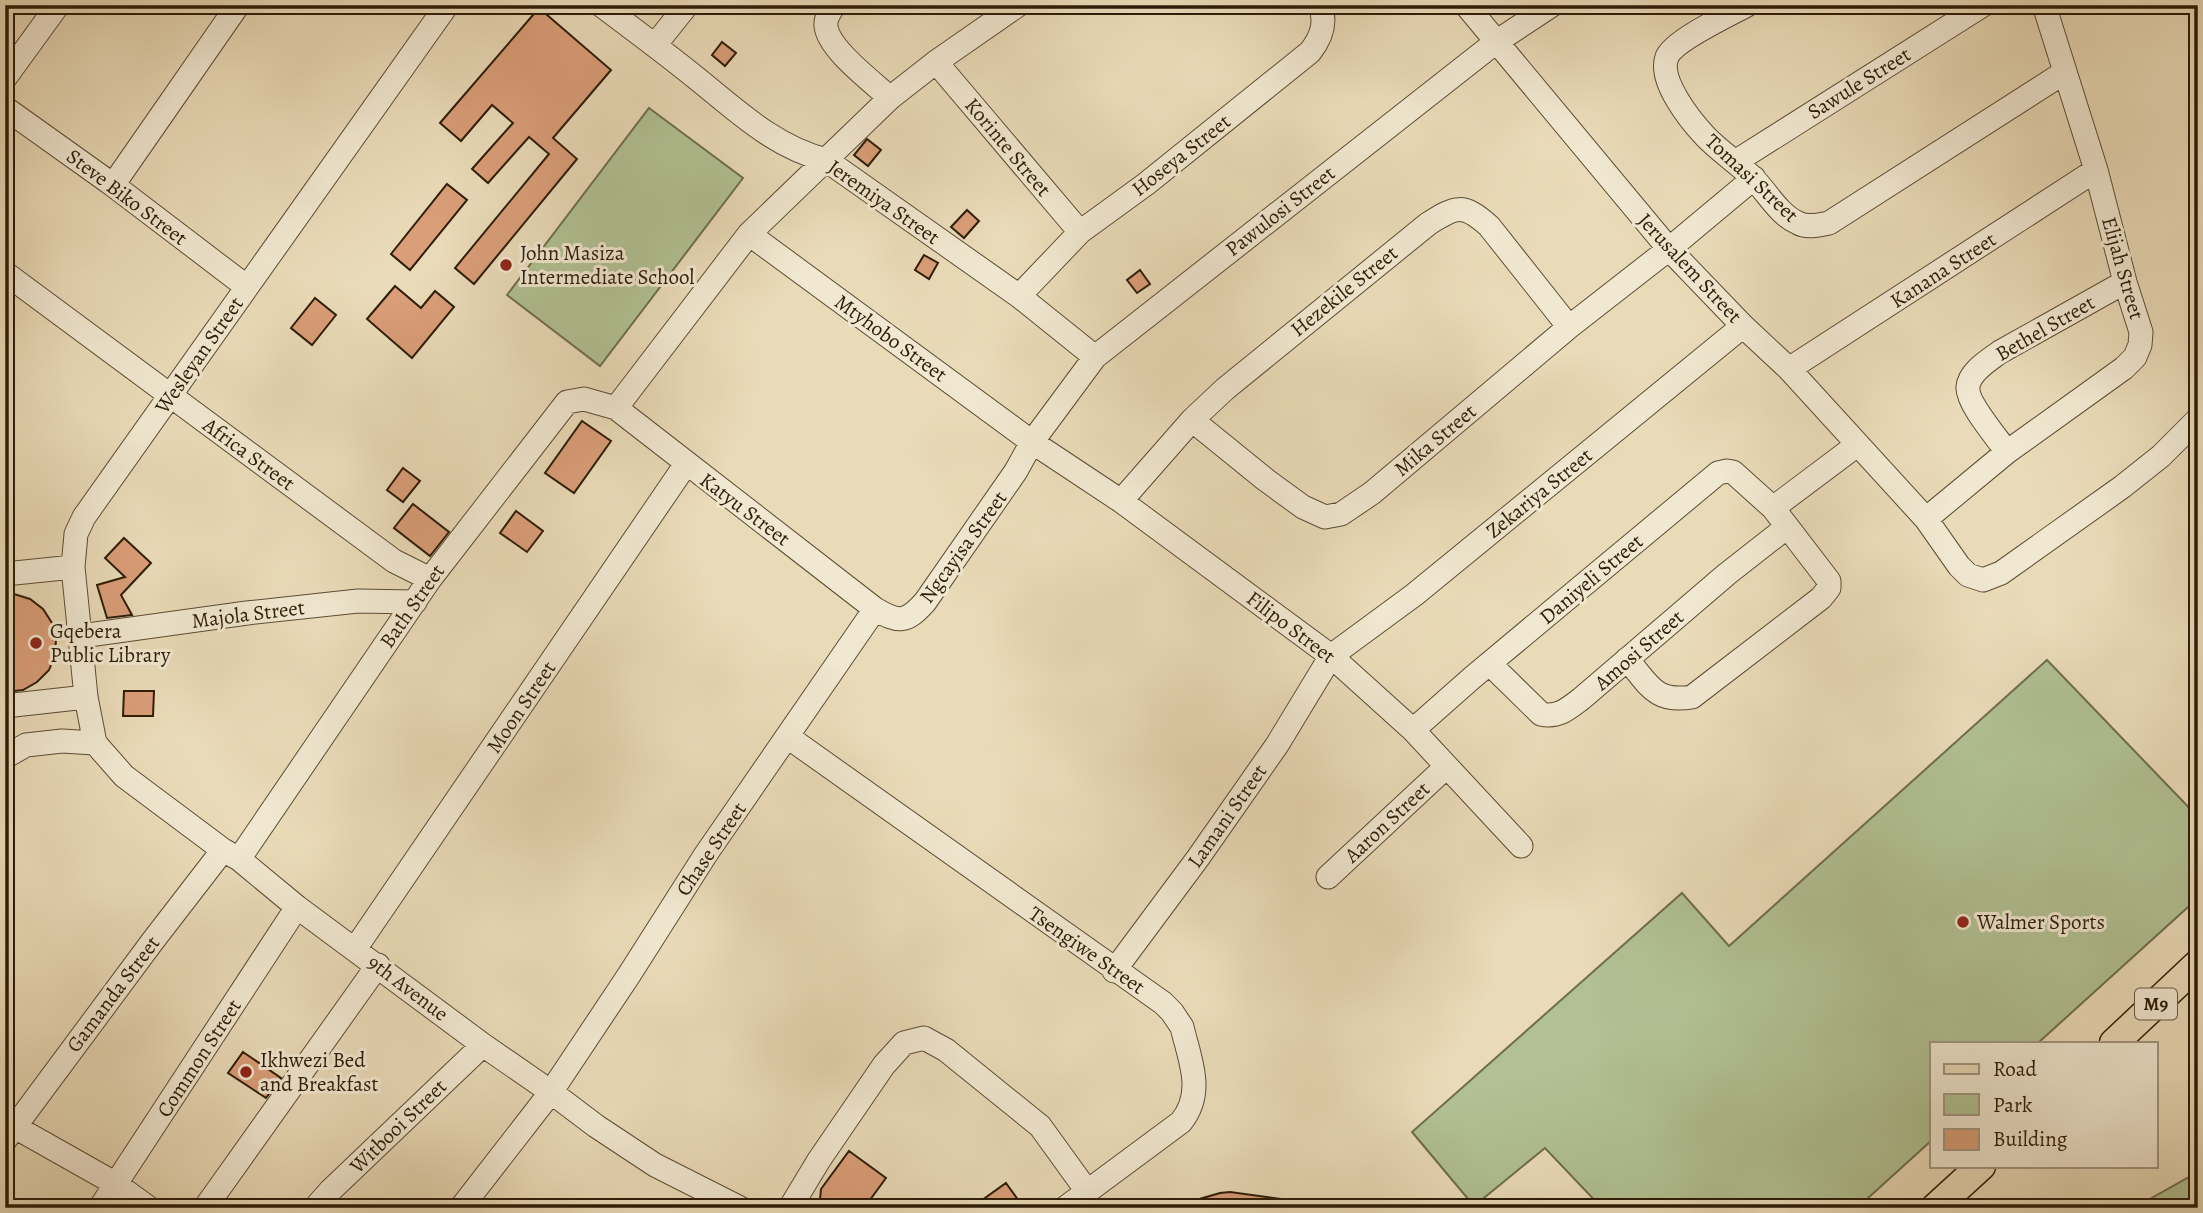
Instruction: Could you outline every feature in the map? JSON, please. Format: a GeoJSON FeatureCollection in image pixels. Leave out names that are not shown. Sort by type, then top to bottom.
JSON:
{"type":"FeatureCollection","features":[{"type":"Feature","properties":{"kind":"main road","name":"M9"},"geometry":{"type":"LineString","coordinates":[[2115,1042],[2198,964]]}},
{"type":"Feature","properties":{"kind":"main road"},"geometry":{"type":"LineString","coordinates":[[1935,1208],[1979,1168]]}},
{"type":"Feature","properties":{"kind":"street"},"geometry":{"type":"LineString","coordinates":[[5,78],[58,5]]}},
{"type":"Feature","properties":{"kind":"street"},"geometry":{"type":"LineString","coordinates":[[113,185],[238,5]]}},
{"type":"Feature","properties":{"kind":"street","name":"Wesleyan Street"},"geometry":{"type":"LineString","coordinates":[[95,743],[86,697],[73,567],[76,534],[84,517],[447,5]]}},
{"type":"Feature","properties":{"kind":"street","name":"Jeremiya Street"},"geometry":{"type":"LineString","coordinates":[[601,5],[767,135],[807,155],[826,160],[1019,296],[1095,357]]}},
{"type":"Feature","properties":{"kind":"street"},"geometry":{"type":"LineString","coordinates":[[655,45],[687,5]]}},
{"type":"Feature","properties":{"kind":"street"},"geometry":{"type":"LineString","coordinates":[[834,5],[826,24],[837,49],[890,98]]}},
{"type":"Feature","properties":{"kind":"street"},"geometry":{"type":"LineString","coordinates":[[616,408],[749,234],[890,98],[1018,5]]}},
{"type":"Feature","properties":{"kind":"street","name":"Hoseya Street"},"geometry":{"type":"LineString","coordinates":[[1019,296],[1080,232],[1146,184],[1310,52],[1318,43],[1322,28],[1324,16],[1321,5]]}},
{"type":"Feature","properties":{"kind":"street","name":"Jerusalem Street"},"geometry":{"type":"LineString","coordinates":[[1466,5],[1669,249],[1743,326],[1789,369],[1926,519],[1968,575],[1983,580],[1991,578],[2132,479],[2161,456],[2198,419]]}},
{"type":"Feature","properties":{"kind":"street","name":"Pawulosi Street"},"geometry":{"type":"LineString","coordinates":[[1032,442],[1095,357],[1496,42],[1552,5]]}},
{"type":"Feature","properties":{"kind":"street","name":"Tomasi Street"},"geometry":{"type":"LineString","coordinates":[[1747,5],[1675,47],[1668,57],[1665,76],[1706,138],[1754,178],[1787,216],[1799,224],[1815,226],[1829,223],[2065,72]]}},
{"type":"Feature","properties":{"kind":"street","name":"Sawule Street"},"geometry":{"type":"LineString","coordinates":[[1735,162],[1983,5]]}},
{"type":"Feature","properties":{"kind":"street","name":"Elijah Street"},"geometry":{"type":"LineString","coordinates":[[1926,519],[2007,452],[2124,368],[2135,357],[2140,345],[2141,332],[2096,170],[2045,5]]}},
{"type":"Feature","properties":{"kind":"street","name":"Korinte Street"},"geometry":{"type":"LineString","coordinates":[[936,62],[1080,232]]}},
{"type":"Feature","properties":{"kind":"street","name":"Steve Biko Street"},"geometry":{"type":"LineString","coordinates":[[5,108],[113,185],[247,287]]}},
{"type":"Feature","properties":{"kind":"street","name":"Kanana Street"},"geometry":{"type":"LineString","coordinates":[[1789,369],[2096,170]]}},
{"type":"Feature","properties":{"kind":"street"},"geometry":{"type":"LineString","coordinates":[[1669,249],[1754,178]]}},
{"type":"Feature","properties":{"kind":"street","name":"Hezekile Street"},"geometry":{"type":"LineString","coordinates":[[1121,501],[1192,420],[1255,363],[1428,224],[1451,210],[1464,208],[1489,226],[1569,327]]}},
{"type":"Feature","properties":{"kind":"street","name":"Mtyhobo Street"},"geometry":{"type":"LineString","coordinates":[[749,234],[1032,442]]}},
{"type":"Feature","properties":{"kind":"street","name":"Mika Street"},"geometry":{"type":"LineString","coordinates":[[1192,420],[1303,507],[1325,517],[1333,517],[1372,494],[1569,327],[1669,249]]}},
{"type":"Feature","properties":{"kind":"street","name":"Africa Street"},"geometry":{"type":"LineString","coordinates":[[5,273],[394,561],[430,579]]}},
{"type":"Feature","properties":{"kind":"street","name":"Bethel Street"},"geometry":{"type":"LineString","coordinates":[[2007,452],[1969,396],[1968,385],[1971,378],[2000,352],[2125,282]]}},
{"type":"Feature","properties":{"kind":"street","name":"Zekariya Street"},"geometry":{"type":"LineString","coordinates":[[1332,656],[1414,595],[1743,326]]}},
{"type":"Feature","properties":{"kind":"street","name":"Bath Street"},"geometry":{"type":"LineString","coordinates":[[231,855],[430,579],[567,402],[584,399],[616,408]]}},
{"type":"Feature","properties":{"kind":"street","name":"Katyu Street"},"geometry":{"type":"LineString","coordinates":[[616,408],[875,609]]}},
{"type":"Feature","properties":{"kind":"street","name":"Filipo Street"},"geometry":{"type":"LineString","coordinates":[[1032,442],[1121,501],[1332,656],[1413,730],[1521,846]]}},
{"type":"Feature","properties":{"kind":"street","name":"Ngcayisa Street"},"geometry":{"type":"LineString","coordinates":[[875,609],[895,619],[906,618],[925,602],[982,522],[1032,442]]}},
{"type":"Feature","properties":{"kind":"street"},"geometry":{"type":"LineString","coordinates":[[1773,508],[1857,444]]}},
{"type":"Feature","properties":{"kind":"street","name":"Moon Street"},"geometry":{"type":"LineString","coordinates":[[355,949],[686,464]]}},
{"type":"Feature","properties":{"kind":"street","name":"Daniyeli Street"},"geometry":{"type":"LineString","coordinates":[[1413,730],[1718,473],[1733,472],[1773,508],[1829,582],[1829,588],[1821,598],[1692,697],[1677,699],[1657,694],[1627,659]]}},
{"type":"Feature","properties":{"kind":"street","name":"Amosi Street"},"geometry":{"type":"LineString","coordinates":[[1490,664],[1541,714],[1560,714],[1727,573],[1787,527]]}},
{"type":"Feature","properties":{"kind":"street"},"geometry":{"type":"LineString","coordinates":[[5,574],[73,567]]}},
{"type":"Feature","properties":{"kind":"street","name":"Majola Street"},"geometry":{"type":"LineString","coordinates":[[81,636],[358,601],[415,602]]}},
{"type":"Feature","properties":{"kind":"street","name":"Chase Street"},"geometry":{"type":"LineString","coordinates":[[461,1208],[551,1092],[706,854],[875,609]]}},
{"type":"Feature","properties":{"kind":"street","name":"Lamani Street"},"geometry":{"type":"LineString","coordinates":[[1114,971],[1198,858],[1283,735],[1332,656]]}},
{"type":"Feature","properties":{"kind":"street"},"geometry":{"type":"LineString","coordinates":[[5,706],[86,697]]}},
{"type":"Feature","properties":{"kind":"street","name":"Tsengiwe Street"},"geometry":{"type":"LineString","coordinates":[[788,737],[1114,971],[1163,1003],[1178,1020],[1195,1081],[1192,1106],[1181,1122],[1066,1208]]}},
{"type":"Feature","properties":{"kind":"street"},"geometry":{"type":"LineString","coordinates":[[5,757],[26,745],[62,741],[95,743]]}},
{"type":"Feature","properties":{"kind":"street","name":"9th Avenue"},"geometry":{"type":"LineString","coordinates":[[95,743],[124,776],[483,1045],[654,1165],[725,1205]]}},
{"type":"Feature","properties":{"kind":"street","name":"Aaron Street"},"geometry":{"type":"LineString","coordinates":[[1328,877],[1446,767]]}},
{"type":"Feature","properties":{"kind":"street","name":"Gamanda Street"},"geometry":{"type":"LineString","coordinates":[[10,1133],[152,942],[231,855]]}},
{"type":"Feature","properties":{"kind":"street","name":"Common Street"},"geometry":{"type":"LineString","coordinates":[[100,1208],[297,907]]}},
{"type":"Feature","properties":{"kind":"street"},"geometry":{"type":"LineString","coordinates":[[205,1208],[378,965]]}},
{"type":"Feature","properties":{"kind":"street"},"geometry":{"type":"LineString","coordinates":[[790,1208],[819,1160],[884,1065],[904,1043],[924,1038],[937,1044],[1028,1114],[1040,1126],[1087,1191]]}},
{"type":"Feature","properties":{"kind":"street","name":"Witbooi Street"},"geometry":{"type":"LineString","coordinates":[[315,1208],[483,1045]]}},
{"type":"Feature","properties":{"kind":"street"},"geometry":{"type":"LineString","coordinates":[[10,1133],[117,1184],[149,1208]]}},
{"type":"Feature","properties":{"kind":"green space"},"geometry":{"type":"Polygon","coordinates":[[[649,108],[743,178],[600,366],[507,295],[649,108]]]}},
{"type":"Feature","properties":{"kind":"green space","name":"Walmer Sports"},"geometry":{"type":"Polygon","coordinates":[[[2047,660],[2198,817],[2198,898],[2039,1042],[1930,1042],[1930,1142],[1857,1208],[1602,1208],[1545,1148],[1474,1206],[1412,1132],[1682,893],[1729,946],[2047,660]]]}},
{"type":"Feature","properties":{"kind":"green space"},"geometry":{"type":"Polygon","coordinates":[[[2198,1172],[2198,1208],[2144,1208],[2141,1204],[2198,1172]]]}},
{"type":"Feature","properties":{"kind":"building"},"geometry":{"type":"Polygon","coordinates":[[[539,8],[611,70],[553,138],[577,159],[474,284],[455,268],[549,154],[529,137],[488,183],[472,169],[513,123],[492,105],[461,141],[440,123],[539,8]]]}},
{"type":"Feature","properties":{"kind":"building"},"geometry":{"type":"Polygon","coordinates":[[[722,42],[736,53],[725,66],[712,55],[722,42]]]}},
{"type":"Feature","properties":{"kind":"building"},"geometry":{"type":"Polygon","coordinates":[[[867,139],[881,150],[868,166],[854,155],[867,139]]]}},
{"type":"Feature","properties":{"kind":"building"},"geometry":{"type":"Polygon","coordinates":[[[447,184],[467,200],[410,270],[391,254],[447,184]]]}},
{"type":"Feature","properties":{"kind":"building"},"geometry":{"type":"Polygon","coordinates":[[[967,210],[979,221],[964,238],[951,227],[967,210]]]}},
{"type":"Feature","properties":{"kind":"building"},"geometry":{"type":"Polygon","coordinates":[[[924,255],[938,263],[929,279],[915,270],[924,255]]]}},
{"type":"Feature","properties":{"kind":"building"},"geometry":{"type":"Polygon","coordinates":[[[1140,270],[1150,284],[1137,293],[1127,280],[1140,270]]]}},
{"type":"Feature","properties":{"kind":"building"},"geometry":{"type":"Polygon","coordinates":[[[395,286],[421,308],[435,291],[454,307],[412,358],[367,319],[395,286]]]}},
{"type":"Feature","properties":{"kind":"building"},"geometry":{"type":"Polygon","coordinates":[[[315,298],[336,315],[312,345],[291,328],[315,298]]]}},
{"type":"Feature","properties":{"kind":"building"},"geometry":{"type":"Polygon","coordinates":[[[582,421],[611,441],[574,493],[545,473],[582,421]]]}},
{"type":"Feature","properties":{"kind":"building"},"geometry":{"type":"Polygon","coordinates":[[[403,468],[420,481],[403,502],[387,490],[403,468]]]}},
{"type":"Feature","properties":{"kind":"building"},"geometry":{"type":"Polygon","coordinates":[[[413,504],[449,532],[430,556],[394,528],[413,504]]]}},
{"type":"Feature","properties":{"kind":"building"},"geometry":{"type":"Polygon","coordinates":[[[516,511],[543,531],[527,552],[500,533],[516,511]]]}},
{"type":"Feature","properties":{"kind":"building"},"geometry":{"type":"Polygon","coordinates":[[[124,538],[151,563],[121,595],[132,615],[107,618],[97,585],[125,577],[105,558],[124,538]]]}},
{"type":"Feature","properties":{"kind":"building","name":"Gqebera Public Library"},"geometry":{"type":"Polygon","coordinates":[[[5,594],[30,599],[43,609],[52,623],[56,639],[55,655],[49,670],[37,682],[23,690],[6,692],[5,594]]]}},
{"type":"Feature","properties":{"kind":"building"},"geometry":{"type":"Polygon","coordinates":[[[124,691],[154,691],[153,716],[123,716],[124,691]]]}},
{"type":"Feature","properties":{"kind":"building"},"geometry":{"type":"Polygon","coordinates":[[[243,1052],[281,1078],[266,1098],[228,1073],[243,1052]]]}},
{"type":"Feature","properties":{"kind":"building"},"geometry":{"type":"Polygon","coordinates":[[[849,1151],[886,1178],[864,1208],[830,1208],[820,1200],[821,1189],[849,1151]]]}},
{"type":"Feature","properties":{"kind":"building"},"geometry":{"type":"Polygon","coordinates":[[[1006,1183],[1024,1208],[971,1208],[1006,1183]]]}},
{"type":"Feature","properties":{"kind":"building"},"geometry":{"type":"Polygon","coordinates":[[[1230,1192],[1282,1199],[1282,1208],[1183,1208],[1182,1204],[1230,1192]]]}},
{"type":"Feature","properties":{"kind":"place","name":"John Masiza Intermediate School"},"geometry":{"type":"Point","coordinates":[506,265]}},
{"type":"Feature","properties":{"kind":"place","name":"Gqebera Public Library"},"geometry":{"type":"Point","coordinates":[36,643]}},
{"type":"Feature","properties":{"kind":"place","name":"Walmer Sports"},"geometry":{"type":"Point","coordinates":[1963,922]}},
{"type":"Feature","properties":{"kind":"place","name":"Ikhwezi Bed and Breakfast"},"geometry":{"type":"Point","coordinates":[246,1072]}}]}
